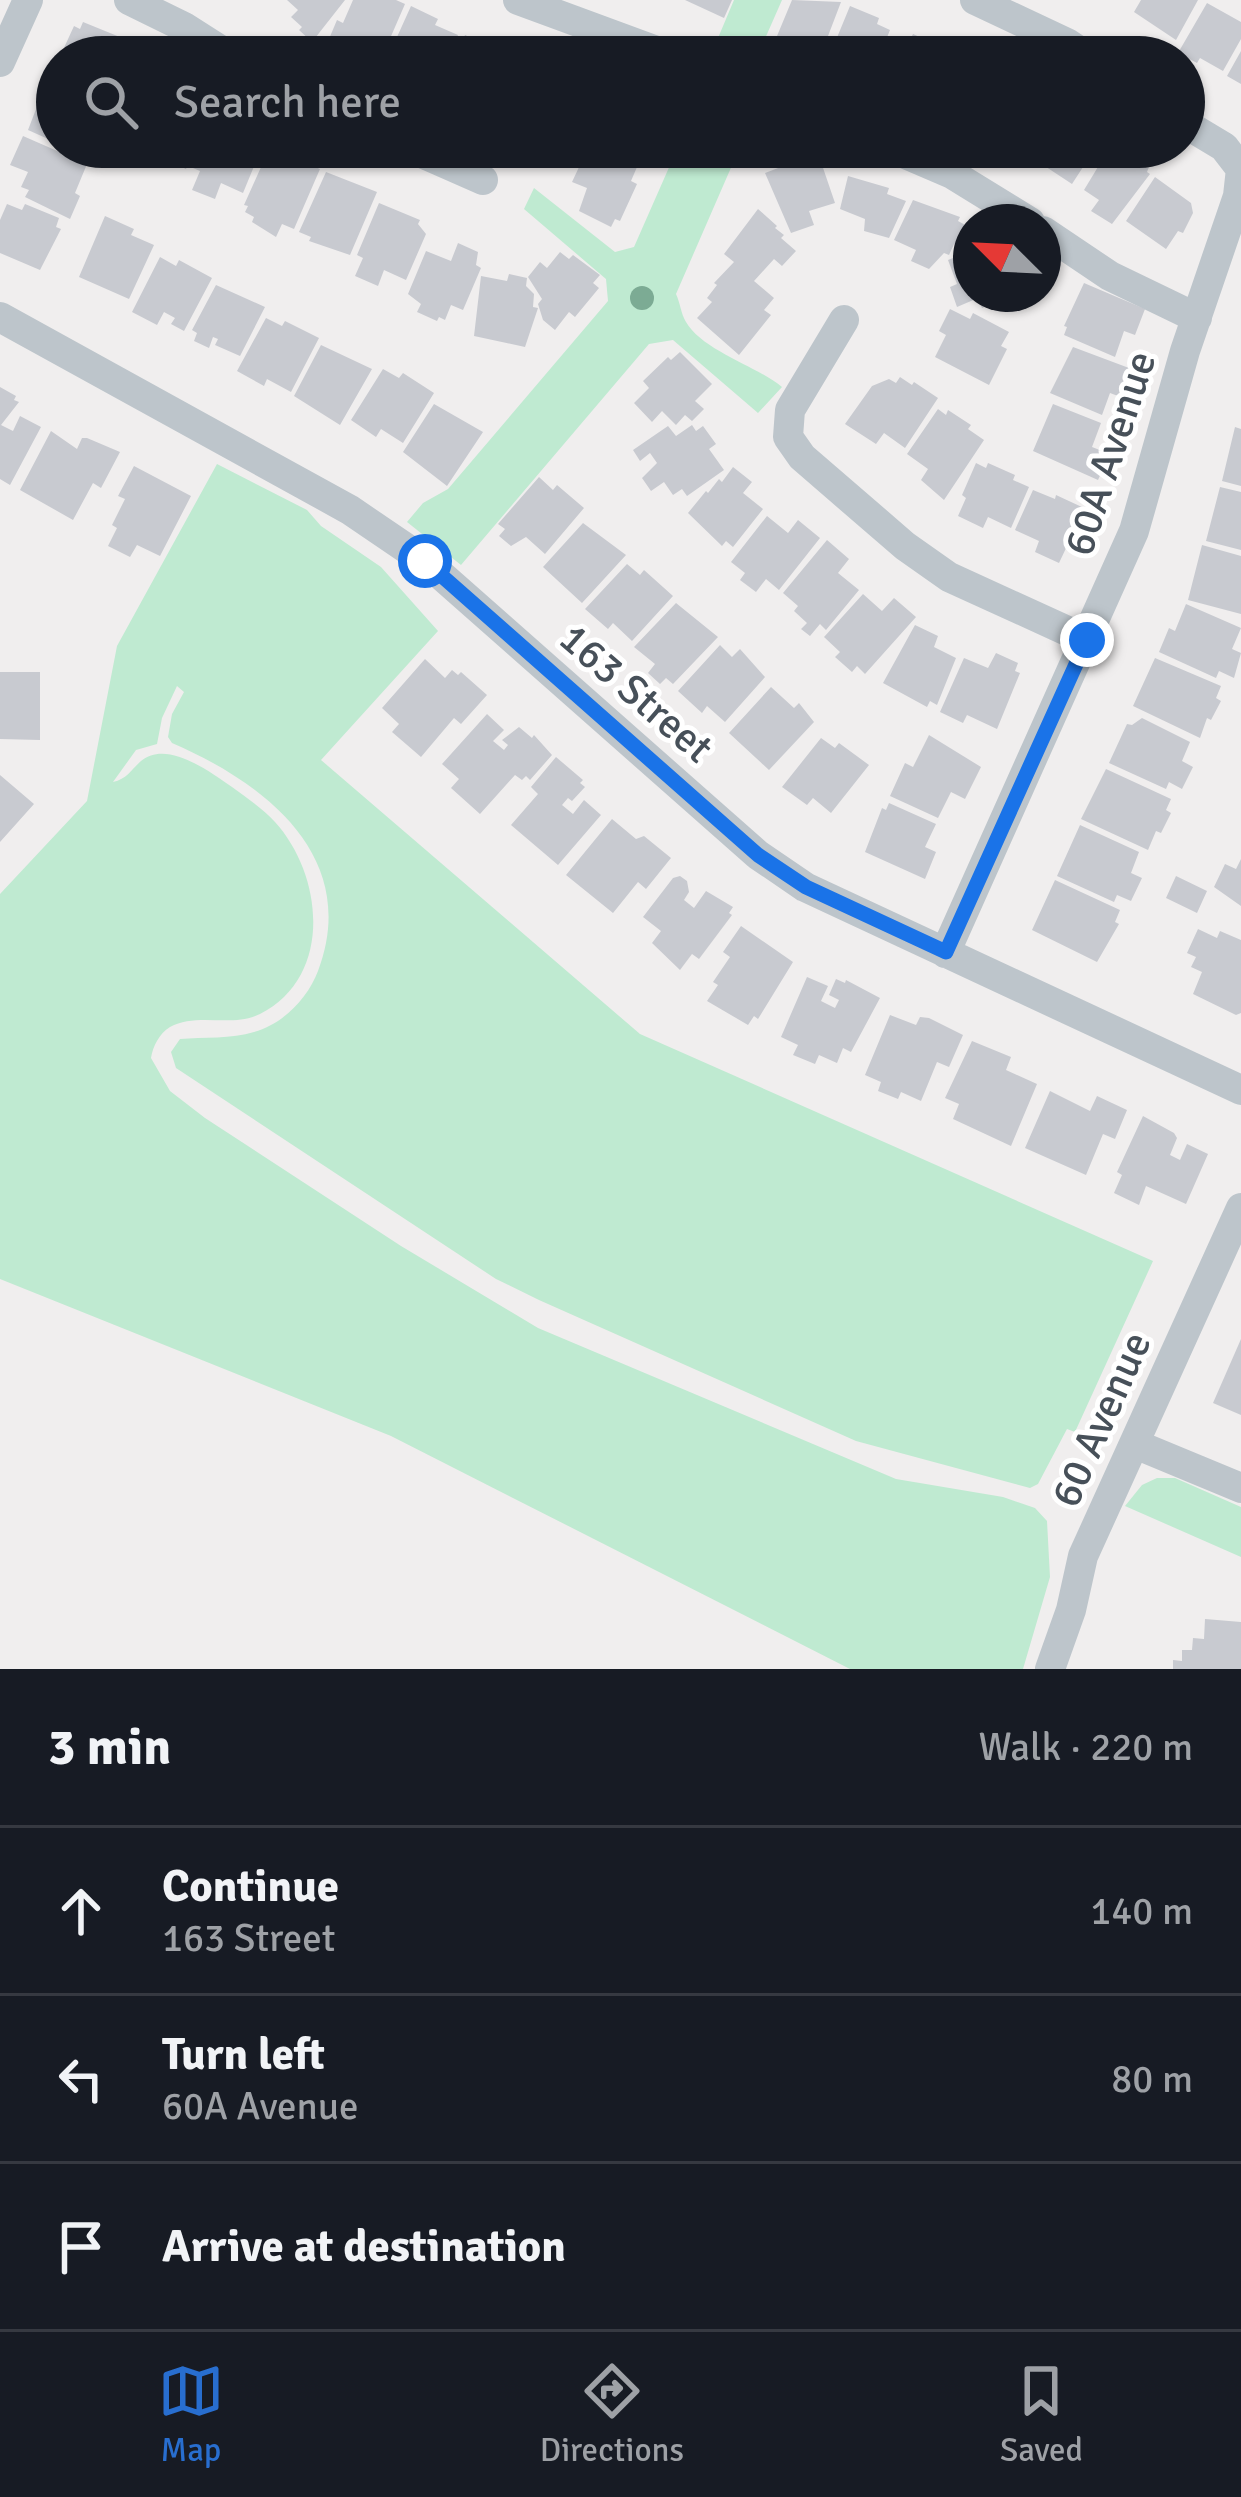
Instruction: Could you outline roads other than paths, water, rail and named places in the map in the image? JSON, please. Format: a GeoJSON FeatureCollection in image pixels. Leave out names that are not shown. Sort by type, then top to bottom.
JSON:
{"type":"FeatureCollection","features":[{"type":"Feature","properties":{"kind":"street"},"geometry":{"type":"LineString","coordinates":[[0,62],[28,0]]}},
{"type":"Feature","properties":{"kind":"street"},"geometry":{"type":"LineString","coordinates":[[130,0],[198,36]]}},
{"type":"Feature","properties":{"kind":"street"},"geometry":{"type":"LineString","coordinates":[[518,0],[616,36]]}},
{"type":"Feature","properties":{"kind":"street"},"geometry":{"type":"LineString","coordinates":[[975,0],[1052,36]]}},
{"type":"Feature","properties":{"kind":"street"},"geometry":{"type":"LineString","coordinates":[[1205,136],[1224,147],[1240,169]]}},
{"type":"Feature","properties":{"kind":"street"},"geometry":{"type":"LineString","coordinates":[[456,168],[483,180]]}},
{"type":"Feature","properties":{"kind":"street"},"geometry":{"type":"LineString","coordinates":[[938,168],[1001,204]]}},
{"type":"Feature","properties":{"kind":"street","name":"60A Avenue"},"geometry":{"type":"LineString","coordinates":[[946,952],[1134,531],[1238,196],[1240,169]]}},
{"type":"Feature","properties":{"kind":"street"},"geometry":{"type":"LineString","coordinates":[[1061,243],[1110,276],[1197,318]]}},
{"type":"Feature","properties":{"kind":"street","name":"163 Street"},"geometry":{"type":"LineString","coordinates":[[0,316],[350,510],[425,561],[758,855],[806,887],[1241,1090]]}},
{"type":"Feature","properties":{"kind":"street"},"geometry":{"type":"LineString","coordinates":[[844,320],[790,410],[788,437],[802,457],[905,546],[949,577],[1087,640]]}},
{"type":"Feature","properties":{"kind":"street","name":"60 Avenue"},"geometry":{"type":"LineString","coordinates":[[1049,1669],[1083,1556],[1241,1208]]}},
{"type":"Feature","properties":{"kind":"street"},"geometry":{"type":"LineString","coordinates":[[1135,1444],[1241,1488]]}}]}
